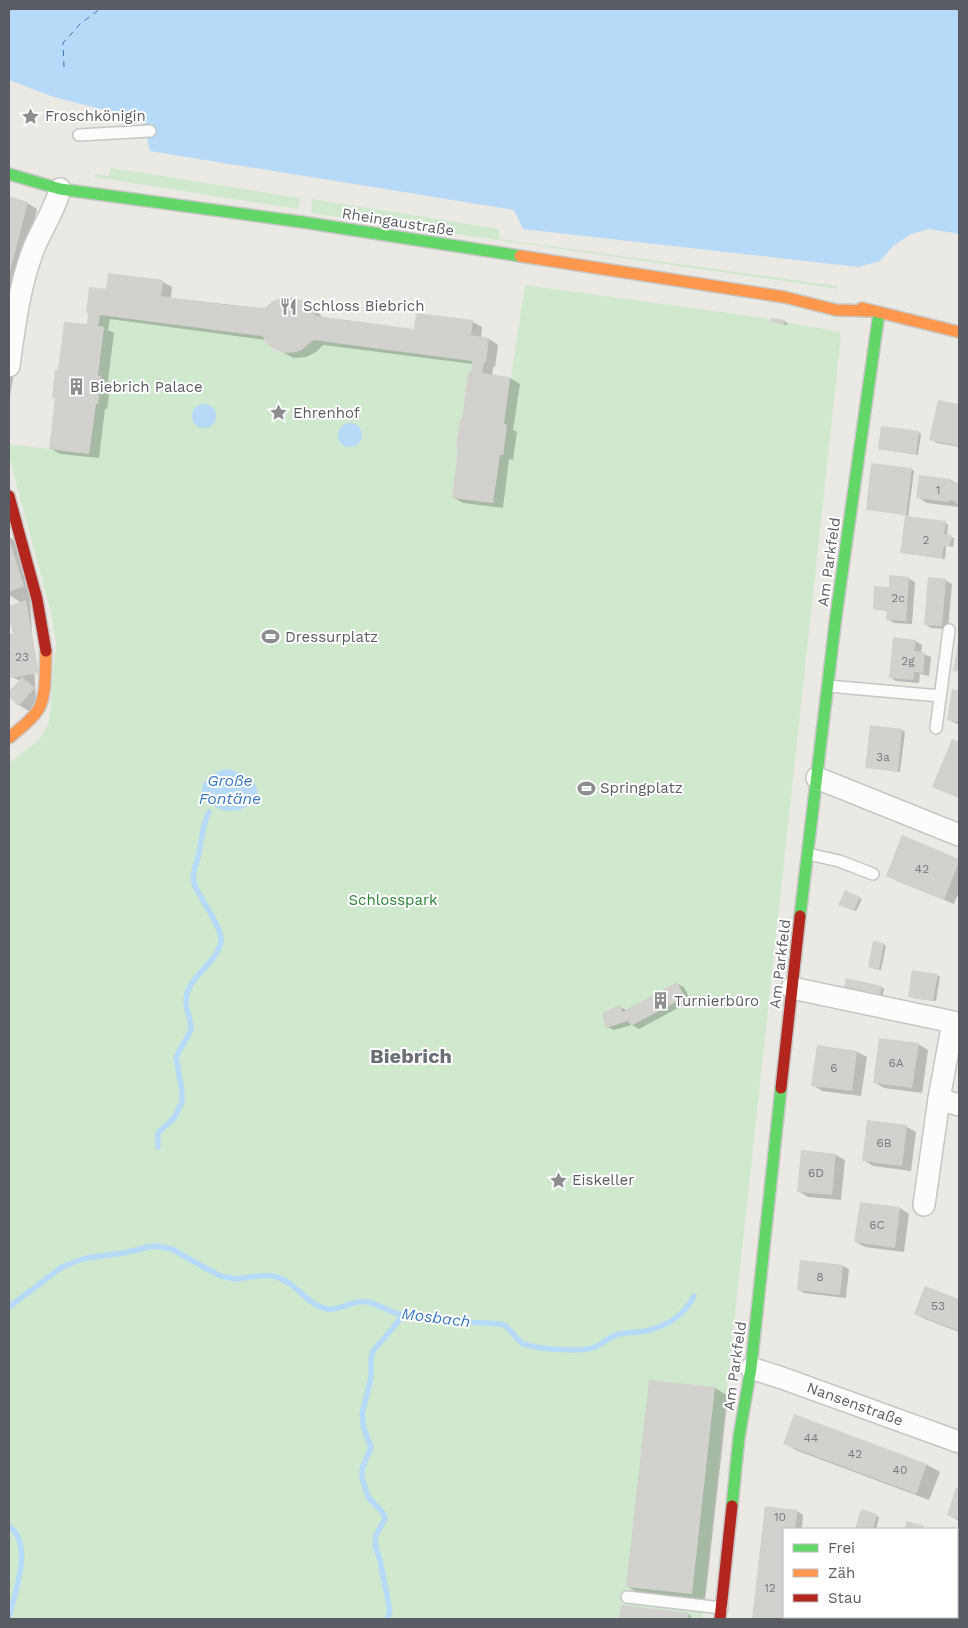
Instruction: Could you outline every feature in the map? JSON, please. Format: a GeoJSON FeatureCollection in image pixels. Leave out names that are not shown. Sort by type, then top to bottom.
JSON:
{"type":"FeatureCollection","features":[{"type":"Feature","properties":{"kind":"street","name":"Rheingaustraße"},"geometry":{"type":"LineString","coordinates":[[9,174],[60,189],[302,222],[784,297],[843,302],[874,312],[959,332]]}},
{"type":"Feature","properties":{"kind":"street"},"geometry":{"type":"LineString","coordinates":[[9,366],[11,333],[31,254],[54,210],[60,189]]}},
{"type":"Feature","properties":{"kind":"street","name":"Am Parkfeld"},"geometry":{"type":"LineString","coordinates":[[721,1613],[739,1437],[751,1368],[792,988],[874,312]]}},
{"type":"Feature","properties":{"kind":"street"},"geometry":{"type":"LineString","coordinates":[[9,496],[37,599],[46,646],[43,697],[39,709],[30,722],[9,738]]}},
{"type":"Feature","properties":{"kind":"street"},"geometry":{"type":"LineString","coordinates":[[817,778],[959,835]]}},
{"type":"Feature","properties":{"kind":"street"},"geometry":{"type":"LineString","coordinates":[[792,988],[953,1022],[949,1102],[924,1206]]}},
{"type":"Feature","properties":{"kind":"street","name":"Nansenstraße"},"geometry":{"type":"LineString","coordinates":[[751,1368],[959,1442]]}},
{"type":"Feature","properties":{"kind":"lane"},"geometry":{"type":"LineString","coordinates":[[79,135],[150,130]]}},
{"type":"Feature","properties":{"kind":"lane"},"geometry":{"type":"LineString","coordinates":[[936,728],[949,630]]}},
{"type":"Feature","properties":{"kind":"lane"},"geometry":{"type":"LineString","coordinates":[[828,686],[940,696]]}},
{"type":"Feature","properties":{"kind":"lane"},"geometry":{"type":"LineString","coordinates":[[808,854],[839,861],[873,874]]}},
{"type":"Feature","properties":{"kind":"lane"},"geometry":{"type":"LineString","coordinates":[[628,1597],[721,1613]]}},
{"type":"Feature","properties":{"kind":"green space"},"geometry":{"type":"Polygon","coordinates":[[[111,168],[300,198],[298,209],[94,177],[94,174],[109,176],[111,168]]]}},
{"type":"Feature","properties":{"kind":"green space"},"geometry":{"type":"Polygon","coordinates":[[[312,199],[499,229],[499,239],[837,286],[838,289],[311,213],[312,199]]]}},
{"type":"Feature","properties":{"kind":"green space","name":"Schlosspark"},"geometry":{"type":"Polygon","coordinates":[[[525,285],[771,319],[770,322],[784,324],[785,322],[839,332],[841,336],[702,1619],[9,1619],[9,763],[38,741],[49,724],[56,643],[52,617],[10,460],[9,444],[89,454],[101,376],[98,375],[104,327],[98,326],[100,315],[262,336],[273,349],[286,353],[300,350],[313,340],[472,361],[471,372],[468,372],[462,419],[460,419],[452,498],[493,503],[500,455],[504,454],[507,425],[504,424],[525,285]]]}},
{"type":"Feature","properties":{"kind":"water"},"geometry":{"type":"Polygon","coordinates":[[[9,9],[959,9],[959,234],[929,229],[911,234],[893,246],[880,261],[858,267],[523,229],[514,210],[150,151],[143,120],[54,97],[9,80],[9,9]]]}},
{"type":"Feature","properties":{"kind":"water"},"geometry":{"type":"Polygon","coordinates":[[[204,404],[212,408],[216,416],[212,424],[204,428],[196,424],[192,416],[196,408],[204,404]]]}},
{"type":"Feature","properties":{"kind":"water"},"geometry":{"type":"Polygon","coordinates":[[[350,423],[358,427],[362,435],[358,443],[350,447],[342,443],[338,435],[342,427],[350,423]]]}},
{"type":"Feature","properties":{"kind":"water","name":"Große Fontäne"},"geometry":{"type":"Polygon","coordinates":[[[226,769],[240,773],[256,786],[255,798],[249,805],[238,810],[226,810],[216,807],[207,801],[202,793],[203,784],[210,776],[226,769]]]}},
{"type":"Feature","properties":{"kind":"building"},"geometry":{"type":"Polygon","coordinates":[[[9,196],[28,202],[9,275],[9,196]]]}},
{"type":"Feature","properties":{"kind":"building","name":"Biebrich Palace"},"geometry":{"type":"Polygon","coordinates":[[[108,273],[163,280],[161,296],[226,305],[265,308],[273,301],[287,296],[304,301],[316,316],[414,329],[416,313],[473,320],[471,335],[489,338],[486,362],[484,362],[482,373],[510,377],[504,424],[507,425],[503,455],[500,455],[493,503],[452,498],[460,419],[462,419],[468,372],[471,372],[472,361],[313,340],[302,350],[283,353],[268,345],[262,336],[100,315],[98,326],[104,327],[98,375],[101,376],[89,454],[49,449],[55,398],[52,398],[55,369],[58,370],[64,322],[87,324],[88,313],[86,313],[89,287],[106,289],[108,273]]]}},
{"type":"Feature","properties":{"kind":"building"},"geometry":{"type":"Polygon","coordinates":[[[771,318],[785,320],[784,324],[770,322],[771,318]]]}},
{"type":"Feature","properties":{"kind":"building"},"geometry":{"type":"Polygon","coordinates":[[[938,400],[959,404],[959,446],[929,440],[938,400]]]}},
{"type":"Feature","properties":{"kind":"building"},"geometry":{"type":"Polygon","coordinates":[[[881,426],[919,431],[916,454],[878,449],[881,426]]]}},
{"type":"Feature","properties":{"kind":"building"},"geometry":{"type":"Polygon","coordinates":[[[871,463],[912,468],[906,515],[866,510],[871,463]]]}},
{"type":"Feature","properties":{"kind":"building"},"geometry":{"type":"Polygon","coordinates":[[[919,475],[951,479],[951,482],[959,483],[959,504],[956,501],[949,500],[948,502],[916,498],[919,475]]]}},
{"type":"Feature","properties":{"kind":"building"},"geometry":{"type":"Polygon","coordinates":[[[905,516],[946,521],[944,534],[952,535],[950,546],[944,546],[942,558],[900,553],[905,516]]]}},
{"type":"Feature","properties":{"kind":"building"},"geometry":{"type":"Polygon","coordinates":[[[9,539],[24,586],[9,592],[9,539]]]}},
{"type":"Feature","properties":{"kind":"building"},"geometry":{"type":"Polygon","coordinates":[[[889,575],[909,577],[906,621],[886,620],[887,610],[873,609],[874,586],[889,587],[889,575]]]}},
{"type":"Feature","properties":{"kind":"building"},"geometry":{"type":"Polygon","coordinates":[[[928,577],[946,579],[942,626],[924,625],[928,577]]]}},
{"type":"Feature","properties":{"kind":"building"},"geometry":{"type":"Polygon","coordinates":[[[26,600],[39,673],[10,678],[9,634],[13,633],[9,619],[9,606],[26,600]]]}},
{"type":"Feature","properties":{"kind":"building"},"geometry":{"type":"Polygon","coordinates":[[[893,637],[916,640],[914,651],[925,652],[923,673],[914,672],[913,680],[889,678],[893,637]]]}},
{"type":"Feature","properties":{"kind":"building"},"geometry":{"type":"Polygon","coordinates":[[[959,642],[959,672],[953,671],[959,642]]]}},
{"type":"Feature","properties":{"kind":"building"},"geometry":{"type":"Polygon","coordinates":[[[22,677],[35,688],[18,706],[9,697],[9,691],[22,677]]]}},
{"type":"Feature","properties":{"kind":"building"},"geometry":{"type":"Polygon","coordinates":[[[952,689],[959,691],[959,722],[947,720],[952,689]]]}},
{"type":"Feature","properties":{"kind":"building"},"geometry":{"type":"Polygon","coordinates":[[[870,725],[902,729],[898,772],[865,768],[870,725]]]}},
{"type":"Feature","properties":{"kind":"building"},"geometry":{"type":"Polygon","coordinates":[[[952,739],[959,742],[959,798],[932,787],[952,739]]]}},
{"type":"Feature","properties":{"kind":"building"},"geometry":{"type":"Polygon","coordinates":[[[902,835],[959,859],[944,900],[886,876],[902,835]]]}},
{"type":"Feature","properties":{"kind":"building"},"geometry":{"type":"Polygon","coordinates":[[[845,890],[860,897],[854,911],[838,905],[845,890]]]}},
{"type":"Feature","properties":{"kind":"building"},"geometry":{"type":"Polygon","coordinates":[[[873,941],[884,943],[879,969],[868,967],[873,941]]]}},
{"type":"Feature","properties":{"kind":"building"},"geometry":{"type":"Polygon","coordinates":[[[912,970],[938,974],[933,1001],[908,997],[912,970]]]}},
{"type":"Feature","properties":{"kind":"building"},"geometry":{"type":"Polygon","coordinates":[[[846,978],[882,986],[879,1000],[843,993],[846,978]]]}},
{"type":"Feature","properties":{"kind":"building","name":"Turnierbüro"},"geometry":{"type":"Polygon","coordinates":[[[677,982],[685,997],[631,1026],[628,1021],[606,1028],[602,1013],[620,1005],[623,1012],[677,982]]]}},
{"type":"Feature","properties":{"kind":"building"},"geometry":{"type":"Polygon","coordinates":[[[879,1038],[919,1043],[912,1088],[873,1083],[879,1038]]]}},
{"type":"Feature","properties":{"kind":"building"},"geometry":{"type":"Polygon","coordinates":[[[817,1045],[857,1051],[852,1091],[811,1086],[817,1045]]]}},
{"type":"Feature","properties":{"kind":"building"},"geometry":{"type":"Polygon","coordinates":[[[867,1120],[907,1125],[902,1166],[862,1161],[867,1120]]]}},
{"type":"Feature","properties":{"kind":"building"},"geometry":{"type":"Polygon","coordinates":[[[801,1150],[836,1154],[832,1195],[797,1192],[801,1150]]]}},
{"type":"Feature","properties":{"kind":"building"},"geometry":{"type":"Polygon","coordinates":[[[860,1202],[900,1207],[895,1248],[854,1242],[860,1202]]]}},
{"type":"Feature","properties":{"kind":"building"},"geometry":{"type":"Polygon","coordinates":[[[800,1260],[843,1265],[840,1295],[797,1290],[800,1260]]]}},
{"type":"Feature","properties":{"kind":"building"},"geometry":{"type":"Polygon","coordinates":[[[925,1286],[959,1299],[959,1331],[914,1314],[925,1286]]]}},
{"type":"Feature","properties":{"kind":"building"},"geometry":{"type":"Polygon","coordinates":[[[649,1380],[715,1387],[692,1594],[626,1587],[649,1380]]]}},
{"type":"Feature","properties":{"kind":"building"},"geometry":{"type":"Polygon","coordinates":[[[794,1414],[927,1464],[916,1494],[783,1444],[794,1414]]]}},
{"type":"Feature","properties":{"kind":"building"},"geometry":{"type":"Polygon","coordinates":[[[956,1487],[959,1488],[959,1519],[947,1515],[956,1487]]]}},
{"type":"Feature","properties":{"kind":"building"},"geometry":{"type":"Polygon","coordinates":[[[765,1506],[798,1510],[795,1528],[783,1528],[783,1618],[785,1619],[752,1619],[765,1506]]]}},
{"type":"Feature","properties":{"kind":"building"},"geometry":{"type":"Polygon","coordinates":[[[861,1509],[877,1514],[873,1528],[855,1528],[861,1509]]]}},
{"type":"Feature","properties":{"kind":"building"},"geometry":{"type":"Polygon","coordinates":[[[907,1521],[924,1526],[923,1528],[904,1528],[907,1521]]]}},
{"type":"Feature","properties":{"kind":"building"},"geometry":{"type":"Polygon","coordinates":[[[959,1546],[959,1592],[958,1592],[959,1546]]]}},
{"type":"Feature","properties":{"kind":"building"},"geometry":{"type":"Polygon","coordinates":[[[621,1605],[689,1613],[688,1619],[619,1619],[621,1605]]]}},
{"type":"Feature","properties":{"kind":"building"},"geometry":{"type":"Polygon","coordinates":[[[855,1618],[914,1618],[855,1619],[855,1618]]]}},
{"type":"Feature","properties":{"kind":"waterway"},"geometry":{"type":"LineString","coordinates":[[158,1147],[158,1133],[174,1118],[182,1102],[176,1057],[191,1030],[186,1004],[188,992],[196,977],[214,957],[221,941],[218,928],[195,886],[193,878],[209,812]]}},
{"type":"Feature","properties":{"kind":"waterway","name":"Mosbach"},"geometry":{"type":"LineString","coordinates":[[9,1307],[62,1267],[86,1258],[156,1246],[172,1249],[221,1276],[235,1279],[273,1276],[288,1283],[313,1303],[327,1309],[352,1303],[367,1302],[398,1314],[427,1319],[501,1324],[508,1328],[523,1344],[550,1349],[586,1349],[596,1347],[616,1335],[657,1328],[670,1322],[681,1313],[694,1296]]}},
{"type":"Feature","properties":{"kind":"waterway"},"geometry":{"type":"LineString","coordinates":[[387,1619],[390,1611],[380,1560],[375,1545],[376,1535],[385,1519],[383,1513],[368,1497],[362,1478],[362,1469],[371,1447],[364,1429],[362,1414],[371,1378],[373,1351],[403,1316]]}},
{"type":"Feature","properties":{"kind":"waterway","name":"Mosbach"},"geometry":{"type":"LineString","coordinates":[[9,1526],[16,1534],[22,1556],[21,1569],[9,1617]]}},
{"type":"Feature","properties":{"kind":"ferry route"},"geometry":{"type":"LineString","coordinates":[[64,67],[63,43],[80,24],[100,9]]}},
{"type":"Feature","properties":{"kind":"traffic: fast"},"geometry":{"type":"LineString","coordinates":[[9,174],[60,189],[302,222],[520,256]]}},
{"type":"Feature","properties":{"kind":"traffic: fast"},"geometry":{"type":"LineString","coordinates":[[800,916],[836,616],[879,313]]}},
{"type":"Feature","properties":{"kind":"traffic: fast"},"geometry":{"type":"LineString","coordinates":[[732,1506],[739,1437],[751,1368],[781,1088]]}},
{"type":"Feature","properties":{"kind":"traffic: slow"},"geometry":{"type":"LineString","coordinates":[[520,256],[784,297],[836,310],[869,311]]}},
{"type":"Feature","properties":{"kind":"traffic: slow"},"geometry":{"type":"LineString","coordinates":[[862,308],[959,332]]}},
{"type":"Feature","properties":{"kind":"traffic: slow"},"geometry":{"type":"LineString","coordinates":[[9,738],[32,718],[41,704],[44,690],[46,651]]}},
{"type":"Feature","properties":{"kind":"traffic: jam"},"geometry":{"type":"LineString","coordinates":[[9,496],[37,599],[46,651]]}},
{"type":"Feature","properties":{"kind":"traffic: jam"},"geometry":{"type":"LineString","coordinates":[[781,1088],[800,916]]}},
{"type":"Feature","properties":{"kind":"traffic: jam"},"geometry":{"type":"LineString","coordinates":[[720,1619],[732,1506]]}},
{"type":"Feature","properties":{"kind":"place","name":"Froschkönigin"},"geometry":{"type":"Point","coordinates":[31,116]}},
{"type":"Feature","properties":{"kind":"place","name":"Schloss Biebrich"},"geometry":{"type":"Point","coordinates":[289,306]}},
{"type":"Feature","properties":{"kind":"place","name":"Biebrich Palace"},"geometry":{"type":"Point","coordinates":[76,387]}},
{"type":"Feature","properties":{"kind":"place","name":"Ehrenhof"},"geometry":{"type":"Point","coordinates":[279,413]}},
{"type":"Feature","properties":{"kind":"place","name":"Dressurplatz"},"geometry":{"type":"Point","coordinates":[271,637]}},
{"type":"Feature","properties":{"kind":"place","name":"Springplatz"},"geometry":{"type":"Point","coordinates":[586,788]}},
{"type":"Feature","properties":{"kind":"place","name":"Turnierbüro"},"geometry":{"type":"Point","coordinates":[660,1001]}},
{"type":"Feature","properties":{"kind":"place","name":"Eiskeller"},"geometry":{"type":"Point","coordinates":[558,1180]}},
{"type":"Feature","properties":{"kind":"district","name":"Biebrich"},"geometry":{"type":"Point","coordinates":[411,1056]}}]}
